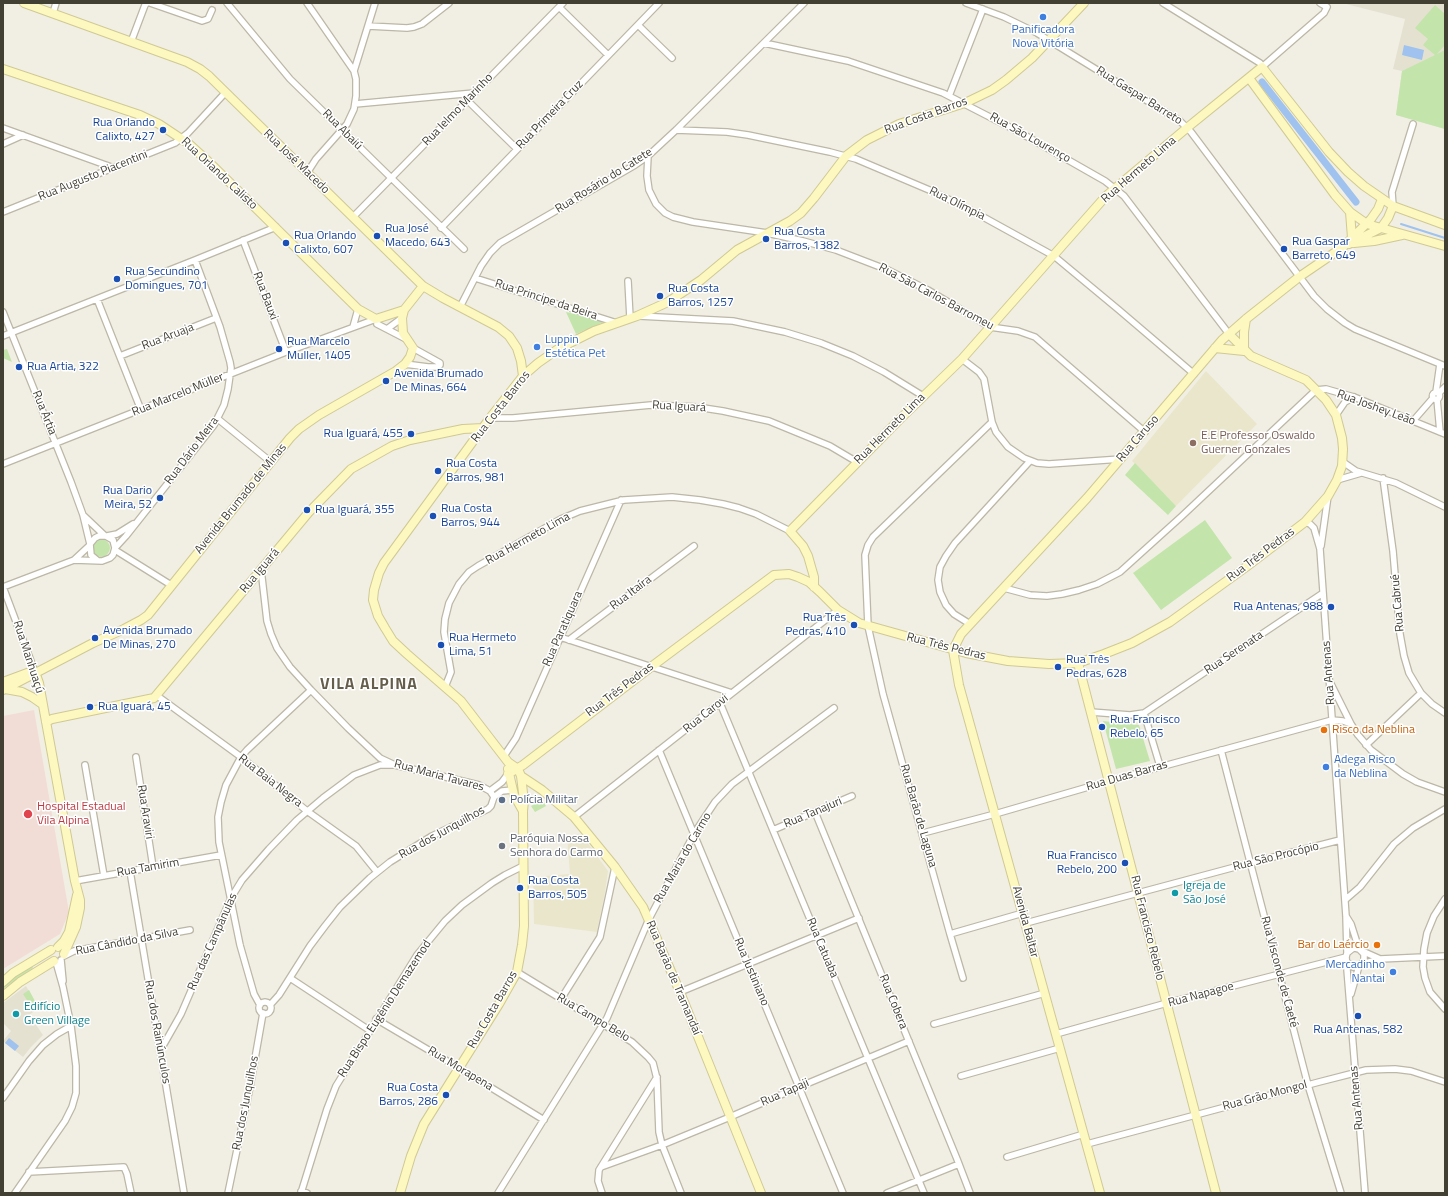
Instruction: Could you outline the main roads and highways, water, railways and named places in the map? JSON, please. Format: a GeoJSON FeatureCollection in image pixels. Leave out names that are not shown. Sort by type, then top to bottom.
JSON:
{"type":"FeatureCollection","features":[{"type":"Feature","properties":{"kind":"water"},"geometry":{"type":"Polygon","coordinates":[[[1404,45],[1424,50],[1422,60],[1402,55],[1404,45]]]}},
{"type":"Feature","properties":{"kind":"water"},"geometry":{"type":"Polygon","coordinates":[[[9,1038],[19,1046],[15,1051],[5,1043],[9,1038]]]}},
{"type":"Feature","properties":{"kind":"waterway"},"geometry":{"type":"LineString","coordinates":[[1262,82],[1356,202]]}},
{"type":"Feature","properties":{"kind":"waterway"},"geometry":{"type":"LineString","coordinates":[[1401,224],[1445,238]]}},
{"type":"Feature","properties":{"kind":"place","name":"Panificadora Nova Vitória"},"geometry":{"type":"Point","coordinates":[1043,17]}},
{"type":"Feature","properties":{"kind":"place","name":"Rua Orlando Calixto, 427"},"geometry":{"type":"Point","coordinates":[163,130]}},
{"type":"Feature","properties":{"kind":"place","name":"Rua José Macedo, 643"},"geometry":{"type":"Point","coordinates":[377,236]}},
{"type":"Feature","properties":{"kind":"place","name":"Rua Costa Barros, 1382"},"geometry":{"type":"Point","coordinates":[766,239]}},
{"type":"Feature","properties":{"kind":"place","name":"Rua Orlando Calixto, 607"},"geometry":{"type":"Point","coordinates":[286,243]}},
{"type":"Feature","properties":{"kind":"place","name":"Rua Gaspar Barreto, 649"},"geometry":{"type":"Point","coordinates":[1284,249]}},
{"type":"Feature","properties":{"kind":"place","name":"Rua Secundino Domingues, 701"},"geometry":{"type":"Point","coordinates":[117,279]}},
{"type":"Feature","properties":{"kind":"place","name":"Rua Costa Barros, 1257"},"geometry":{"type":"Point","coordinates":[660,296]}},
{"type":"Feature","properties":{"kind":"place","name":"Luppin Estética Pet"},"geometry":{"type":"Point","coordinates":[537,347]}},
{"type":"Feature","properties":{"kind":"place","name":"Rua Marcelo Muller, 1405"},"geometry":{"type":"Point","coordinates":[279,349]}},
{"type":"Feature","properties":{"kind":"place","name":"Rua Artia, 322"},"geometry":{"type":"Point","coordinates":[19,367]}},
{"type":"Feature","properties":{"kind":"place","name":"Avenida Brumado De Minas, 664"},"geometry":{"type":"Point","coordinates":[386,381]}},
{"type":"Feature","properties":{"kind":"place","name":"Rua Iguará, 455"},"geometry":{"type":"Point","coordinates":[411,434]}},
{"type":"Feature","properties":{"kind":"place","name":"E.E Professor Oswaldo Guerner Gonzales"},"geometry":{"type":"Point","coordinates":[1193,443]}},
{"type":"Feature","properties":{"kind":"place","name":"Rua Costa Barros, 981"},"geometry":{"type":"Point","coordinates":[438,471]}},
{"type":"Feature","properties":{"kind":"place","name":"Rua Dario Meira, 52"},"geometry":{"type":"Point","coordinates":[160,498]}},
{"type":"Feature","properties":{"kind":"place","name":"Rua Iguará, 355"},"geometry":{"type":"Point","coordinates":[307,510]}},
{"type":"Feature","properties":{"kind":"place","name":"Rua Costa Barros, 944"},"geometry":{"type":"Point","coordinates":[433,516]}},
{"type":"Feature","properties":{"kind":"place","name":"Rua Antenas, 988"},"geometry":{"type":"Point","coordinates":[1331,607]}},
{"type":"Feature","properties":{"kind":"place","name":"Rua Três Pedras, 410"},"geometry":{"type":"Point","coordinates":[854,625]}},
{"type":"Feature","properties":{"kind":"place","name":"Avenida Brumado De Minas, 270"},"geometry":{"type":"Point","coordinates":[95,638]}},
{"type":"Feature","properties":{"kind":"place","name":"Rua Hermeto Lima, 51"},"geometry":{"type":"Point","coordinates":[441,645]}},
{"type":"Feature","properties":{"kind":"place","name":"Rua Três Pedras, 628"},"geometry":{"type":"Point","coordinates":[1058,667]}},
{"type":"Feature","properties":{"kind":"place","name":"Rua Iguará, 45"},"geometry":{"type":"Point","coordinates":[90,707]}},
{"type":"Feature","properties":{"kind":"place","name":"Rua Francisco Rebelo, 65"},"geometry":{"type":"Point","coordinates":[1102,727]}},
{"type":"Feature","properties":{"kind":"place","name":"Risco da Neblina"},"geometry":{"type":"Point","coordinates":[1324,730]}},
{"type":"Feature","properties":{"kind":"place","name":"Adega Risco da Neblina"},"geometry":{"type":"Point","coordinates":[1326,767]}},
{"type":"Feature","properties":{"kind":"place","name":"Polícia Militar"},"geometry":{"type":"Point","coordinates":[502,800]}},
{"type":"Feature","properties":{"kind":"place","name":"Hospital Estadual Vila Alpina"},"geometry":{"type":"Point","coordinates":[28,814]}},
{"type":"Feature","properties":{"kind":"place","name":"Paróquia Nossa Senhora do Carmo"},"geometry":{"type":"Point","coordinates":[502,846]}},
{"type":"Feature","properties":{"kind":"place","name":"Rua Francisco Rebelo, 200"},"geometry":{"type":"Point","coordinates":[1125,863]}},
{"type":"Feature","properties":{"kind":"place","name":"Rua Costa Barros, 505"},"geometry":{"type":"Point","coordinates":[520,888]}},
{"type":"Feature","properties":{"kind":"place","name":"Igreja de São José"},"geometry":{"type":"Point","coordinates":[1175,893]}},
{"type":"Feature","properties":{"kind":"place","name":"Bar do Laércio"},"geometry":{"type":"Point","coordinates":[1377,945]}},
{"type":"Feature","properties":{"kind":"place","name":"Mercadinho Nantai"},"geometry":{"type":"Point","coordinates":[1393,972]}},
{"type":"Feature","properties":{"kind":"place","name":"Edifício Green Village"},"geometry":{"type":"Point","coordinates":[16,1014]}},
{"type":"Feature","properties":{"kind":"place","name":"Rua Antenas, 582"},"geometry":{"type":"Point","coordinates":[1358,1016]}},
{"type":"Feature","properties":{"kind":"place","name":"Rua Costa Barros, 286"},"geometry":{"type":"Point","coordinates":[446,1095]}},
{"type":"Feature","properties":{"kind":"district","name":"VILA ALPINA"},"geometry":{"type":"Point","coordinates":[369,685]}}]}
